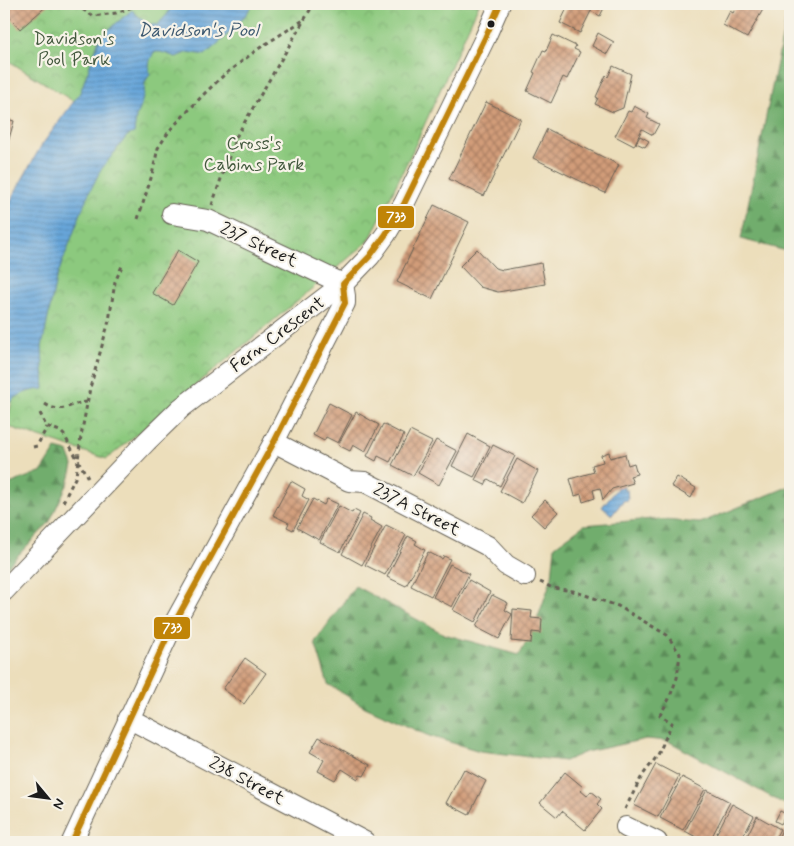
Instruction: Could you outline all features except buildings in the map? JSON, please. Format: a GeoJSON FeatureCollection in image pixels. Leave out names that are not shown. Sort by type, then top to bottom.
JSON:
{"type":"FeatureCollection","features":[{"type":"Feature","properties":{"kind":"street","name":"Fern Crescent"},"geometry":{"type":"LineString","coordinates":[[4,591],[181,408],[343,284],[370,256],[404,204],[479,52],[500,4]]}},
{"type":"Feature","properties":{"kind":"street","name":"237 Street"},"geometry":{"type":"LineString","coordinates":[[172,214],[208,220],[343,284]]}},
{"type":"Feature","properties":{"kind":"street"},"geometry":{"type":"LineString","coordinates":[[72,842],[169,633],[274,442],[345,303],[346,296],[343,284]]}},
{"type":"Feature","properties":{"kind":"street","name":"237A Street"},"geometry":{"type":"LineString","coordinates":[[274,442],[349,481],[365,482],[488,546],[506,565],[526,576]]}},
{"type":"Feature","properties":{"kind":"street","name":"238 Street"},"geometry":{"type":"LineString","coordinates":[[128,718],[365,842]]}},
{"type":"Feature","properties":{"kind":"street"},"geometry":{"type":"LineString","coordinates":[[621,823],[657,842]]}},
{"type":"Feature","properties":{"kind":"path"},"geometry":{"type":"LineString","coordinates":[[77,4],[78,7],[93,16],[116,13],[140,4]]}},
{"type":"Feature","properties":{"kind":"path"},"geometry":{"type":"LineString","coordinates":[[208,220],[236,137],[315,4]]}},
{"type":"Feature","properties":{"kind":"path"},"geometry":{"type":"LineString","coordinates":[[138,219],[152,175],[158,148],[170,130],[224,75],[258,49],[305,19]]}},
{"type":"Feature","properties":{"kind":"path"},"geometry":{"type":"LineString","coordinates":[[62,504],[76,476],[81,436],[95,368],[109,321],[115,282],[122,266]]}},
{"type":"Feature","properties":{"kind":"path"},"geometry":{"type":"LineString","coordinates":[[45,404],[62,409],[88,402]]}},
{"type":"Feature","properties":{"kind":"path"},"geometry":{"type":"LineString","coordinates":[[40,413],[47,427],[60,431],[64,435],[86,476],[93,479]]}},
{"type":"Feature","properties":{"kind":"path"},"geometry":{"type":"LineString","coordinates":[[33,447],[37,446],[47,427]]}},
{"type":"Feature","properties":{"kind":"path"},"geometry":{"type":"LineString","coordinates":[[526,576],[553,588],[574,591],[618,606],[667,635],[680,654],[677,678],[669,699],[660,714],[672,723],[658,755],[642,776],[621,823],[608,842]]}},
{"type":"Feature","properties":{"kind":"green space","name":"Davidson's Pool Park"},"geometry":{"type":"Polygon","coordinates":[[[4,4],[186,4],[81,106],[4,58],[4,4]]]}},
{"type":"Feature","properties":{"kind":"green space","name":"Cross's Cabins Park"},"geometry":{"type":"Polygon","coordinates":[[[212,4],[479,4],[413,150],[369,241],[107,459],[6,426],[58,218],[128,76],[212,4]]]}},
{"type":"Feature","properties":{"kind":"green space"},"geometry":{"type":"Polygon","coordinates":[[[790,4],[790,252],[741,239],[790,4]]]}},
{"type":"Feature","properties":{"kind":"green space"},"geometry":{"type":"Polygon","coordinates":[[[56,449],[68,452],[73,465],[69,481],[49,523],[4,570],[4,498],[7,485],[42,471],[56,449]]]}},
{"type":"Feature","properties":{"kind":"green space"},"geometry":{"type":"Polygon","coordinates":[[[790,486],[790,807],[668,741],[646,739],[586,752],[565,761],[480,751],[429,736],[365,707],[328,684],[315,642],[355,586],[444,634],[519,655],[536,623],[552,577],[555,546],[584,525],[652,519],[700,523],[790,486]]]}},
{"type":"Feature","properties":{"kind":"water","name":"Davidson's Pool"},"geometry":{"type":"Polygon","coordinates":[[[170,4],[253,4],[237,25],[205,55],[188,52],[176,57],[155,52],[151,57],[149,65],[150,74],[145,82],[134,133],[127,136],[100,171],[87,197],[56,279],[42,347],[44,389],[31,391],[15,398],[10,402],[4,413],[4,218],[15,192],[41,146],[80,93],[100,37],[132,10],[147,24],[157,25],[168,13],[170,4]]]}},
{"type":"Feature","properties":{"kind":"water"},"geometry":{"type":"Polygon","coordinates":[[[618,487],[624,487],[624,490],[627,489],[628,500],[623,501],[612,515],[602,507],[618,487]]]}},
{"type":"Feature","properties":{"kind":"transit line","name":"733"},"geometry":{"type":"LineString","coordinates":[[72,842],[169,633],[274,442],[345,303],[343,284],[370,256],[404,204],[500,4]]}}]}
